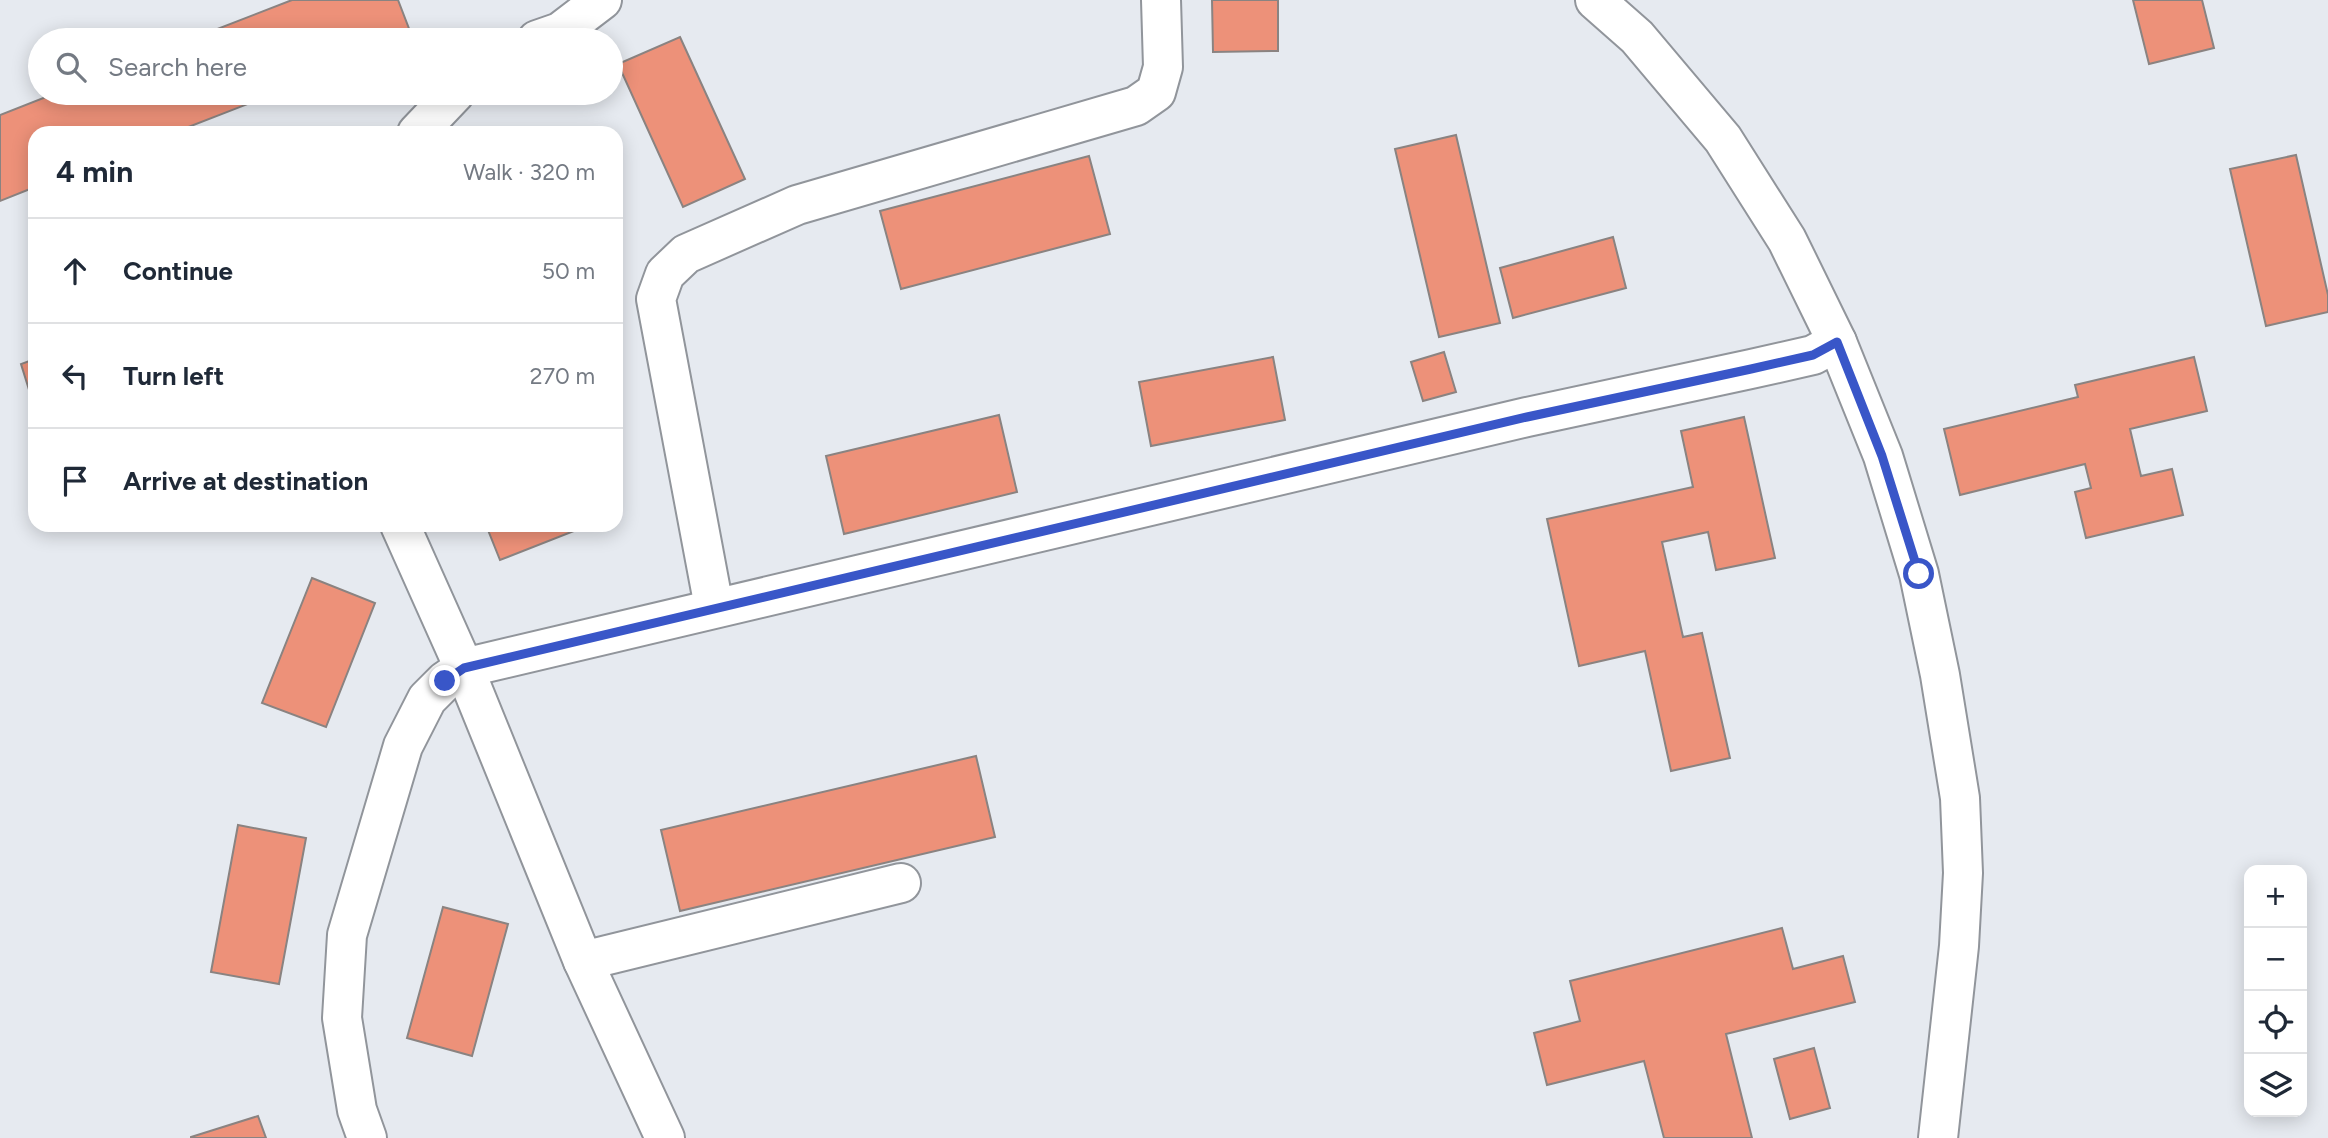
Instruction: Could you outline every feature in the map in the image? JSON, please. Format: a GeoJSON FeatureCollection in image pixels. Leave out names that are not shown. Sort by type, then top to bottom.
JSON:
{"type":"FeatureCollection","features":[{"type":"Feature","properties":{"kind":"lane"},"geometry":{"type":"LineString","coordinates":[[564,28],[602,0]]}},
{"type":"Feature","properties":{"kind":"lane"},"geometry":{"type":"LineString","coordinates":[[714,607],[656,299],[666,274],[686,254],[797,205],[1136,106],[1156,92],[1163,67],[1161,0]]}},
{"type":"Feature","properties":{"kind":"lane"},"geometry":{"type":"LineString","coordinates":[[1595,0],[1637,37],[1723,139],[1787,240],[1837,342],[1882,456],[1919,574],[1961,798],[1963,873],[1959,946],[1938,1138]]}},
{"type":"Feature","properties":{"kind":"lane"},"geometry":{"type":"LineString","coordinates":[[423,126],[444,105]]}},
{"type":"Feature","properties":{"kind":"lane"},"geometry":{"type":"LineString","coordinates":[[368,1138],[358,1110],[342,1018],[347,935],[403,746],[427,699],[445,681],[464,668],[1527,417],[1813,355],[1837,342]]}},
{"type":"Feature","properties":{"kind":"lane"},"geometry":{"type":"LineString","coordinates":[[403,532],[464,668],[583,961],[665,1138]]}},
{"type":"Feature","properties":{"kind":"lane"},"geometry":{"type":"LineString","coordinates":[[583,961],[901,883]]}},
{"type":"Feature","properties":{"kind":"building"},"geometry":{"type":"Polygon","coordinates":[[[292,0],[398,0],[409,28],[220,28],[292,0]]]}},
{"type":"Feature","properties":{"kind":"building"},"geometry":{"type":"Polygon","coordinates":[[[1212,0],[1278,0],[1278,51],[1213,52],[1212,0]]]}},
{"type":"Feature","properties":{"kind":"building"},"geometry":{"type":"Polygon","coordinates":[[[2133,0],[2202,0],[2214,48],[2149,64],[2133,0]]]}},
{"type":"Feature","properties":{"kind":"building"},"geometry":{"type":"Polygon","coordinates":[[[680,37],[745,179],[683,207],[623,75],[623,62],[680,37]]]}},
{"type":"Feature","properties":{"kind":"building"},"geometry":{"type":"Polygon","coordinates":[[[28,104],[245,105],[191,126],[28,126],[28,190],[0,201],[0,115],[28,104]]]}},
{"type":"Feature","properties":{"kind":"building"},"geometry":{"type":"Polygon","coordinates":[[[1456,135],[1500,323],[1439,337],[1395,149],[1456,135]]]}},
{"type":"Feature","properties":{"kind":"building"},"geometry":{"type":"Polygon","coordinates":[[[2296,155],[2328,295],[2328,312],[2266,326],[2230,169],[2296,155]]]}},
{"type":"Feature","properties":{"kind":"building"},"geometry":{"type":"Polygon","coordinates":[[[1089,156],[1110,234],[901,289],[880,211],[1089,156]]]}},
{"type":"Feature","properties":{"kind":"building"},"geometry":{"type":"Polygon","coordinates":[[[1613,237],[1626,288],[1513,318],[1500,268],[1613,237]]]}},
{"type":"Feature","properties":{"kind":"building"},"geometry":{"type":"Polygon","coordinates":[[[1444,352],[1456,392],[1423,401],[1411,362],[1444,352]]]}},
{"type":"Feature","properties":{"kind":"building"},"geometry":{"type":"Polygon","coordinates":[[[1273,357],[1285,420],[1151,446],[1139,382],[1273,357]]]}},
{"type":"Feature","properties":{"kind":"building"},"geometry":{"type":"Polygon","coordinates":[[[2194,357],[2207,411],[2130,429],[2141,476],[2172,469],[2183,515],[2086,538],[2075,492],[2091,488],[2085,464],[1960,495],[1944,429],[2078,397],[2075,385],[2194,357]]]}},
{"type":"Feature","properties":{"kind":"building"},"geometry":{"type":"Polygon","coordinates":[[[28,362],[28,386],[21,364],[28,362]]]}},
{"type":"Feature","properties":{"kind":"building"},"geometry":{"type":"Polygon","coordinates":[[[999,415],[1017,492],[844,534],[826,456],[999,415]]]}},
{"type":"Feature","properties":{"kind":"building"},"geometry":{"type":"Polygon","coordinates":[[[1744,417],[1775,558],[1716,570],[1708,532],[1662,542],[1683,637],[1702,633],[1730,758],[1671,771],[1645,651],[1579,666],[1547,519],[1693,487],[1681,431],[1744,417]]]}},
{"type":"Feature","properties":{"kind":"building"},"geometry":{"type":"Polygon","coordinates":[[[489,532],[571,532],[500,560],[489,532]]]}},
{"type":"Feature","properties":{"kind":"building"},"geometry":{"type":"Polygon","coordinates":[[[312,578],[375,603],[326,727],[262,703],[312,578]]]}},
{"type":"Feature","properties":{"kind":"building"},"geometry":{"type":"Polygon","coordinates":[[[976,756],[995,837],[680,911],[661,830],[976,756]]]}},
{"type":"Feature","properties":{"kind":"building"},"geometry":{"type":"Polygon","coordinates":[[[238,825],[306,838],[279,984],[211,972],[238,825]]]}},
{"type":"Feature","properties":{"kind":"building"},"geometry":{"type":"Polygon","coordinates":[[[443,907],[508,924],[472,1056],[407,1038],[443,907]]]}},
{"type":"Feature","properties":{"kind":"building"},"geometry":{"type":"Polygon","coordinates":[[[1782,928],[1793,969],[1843,956],[1855,1002],[1726,1034],[1752,1138],[1664,1138],[1644,1061],[1547,1085],[1534,1033],[1580,1021],[1570,981],[1782,928]]]}},
{"type":"Feature","properties":{"kind":"building"},"geometry":{"type":"Polygon","coordinates":[[[1814,1048],[1830,1108],[1790,1119],[1774,1059],[1814,1048]]]}},
{"type":"Feature","properties":{"kind":"building"},"geometry":{"type":"Polygon","coordinates":[[[258,1116],[266,1138],[191,1138],[191,1137],[258,1116]]]}},
{"type":"Feature","properties":{"kind":"route"},"geometry":{"type":"LineString","coordinates":[[445,681],[464,668],[714,607],[1527,417],[1813,355],[1837,342],[1882,456],[1919,574]]}}]}
